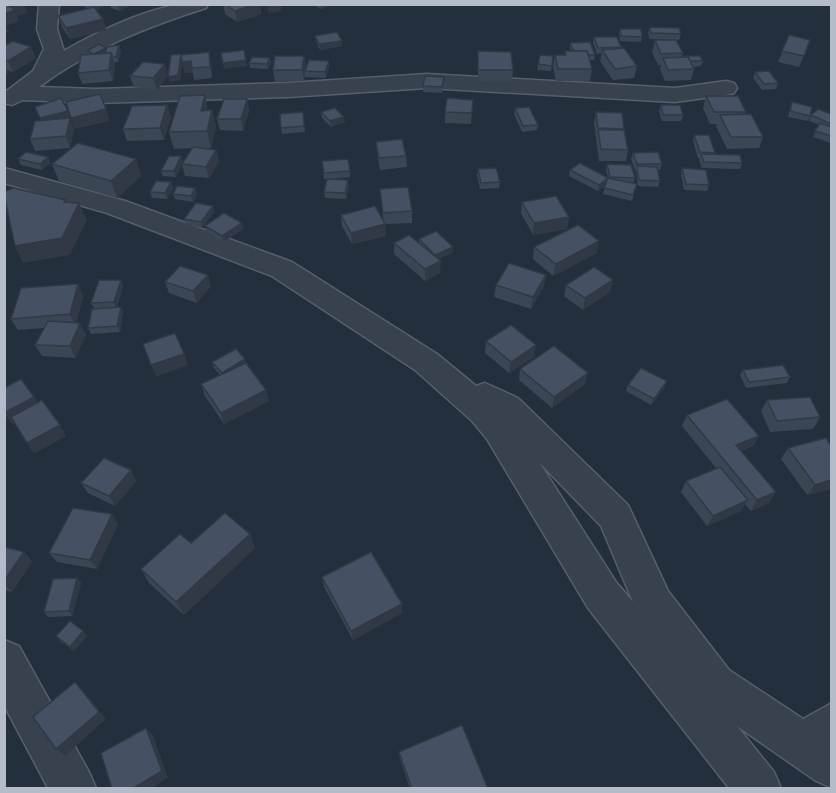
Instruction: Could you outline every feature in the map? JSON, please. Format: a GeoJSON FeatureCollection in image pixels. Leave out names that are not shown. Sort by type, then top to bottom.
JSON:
{"type":"FeatureCollection","features":[{"type":"Feature","properties":{"kind":"street"},"geometry":{"type":"LineString","coordinates":[[42,74],[55,49],[47,29],[49,4]]}},
{"type":"Feature","properties":{"kind":"street"},"geometry":{"type":"LineString","coordinates":[[8,101],[42,74],[119,33],[164,14],[199,4]]}},
{"type":"Feature","properties":{"kind":"street"},"geometry":{"type":"LineString","coordinates":[[8,101],[427,81],[551,90],[675,95],[726,88]]}},
{"type":"Feature","properties":{"kind":"street"},"geometry":{"type":"LineString","coordinates":[[4,175],[116,207],[282,269],[433,369],[506,407],[566,464],[615,516],[654,604],[714,684],[822,745]]}},
{"type":"Feature","properties":{"kind":"street"},"geometry":{"type":"LineString","coordinates":[[433,369],[484,412],[499,429],[602,595],[758,789]]}},
{"type":"Feature","properties":{"kind":"street"},"geometry":{"type":"LineString","coordinates":[[4,661],[73,789]]}},
{"type":"Feature","properties":{"kind":"building"},"geometry":{"type":"Polygon","coordinates":[[[4,4],[15,4],[9,6],[15,10],[4,14],[4,4]]]}},
{"type":"Feature","properties":{"kind":"building"},"geometry":{"type":"Polygon","coordinates":[[[225,4],[255,4],[235,11],[225,4]]]}},
{"type":"Feature","properties":{"kind":"building"},"geometry":{"type":"Polygon","coordinates":[[[267,4],[280,4],[281,6],[268,7],[267,4]]]}},
{"type":"Feature","properties":{"kind":"building"},"geometry":{"type":"Polygon","coordinates":[[[94,7],[103,19],[66,28],[58,16],[94,7]]]}},
{"type":"Feature","properties":{"kind":"building"},"geometry":{"type":"Polygon","coordinates":[[[650,27],[679,28],[681,34],[651,33],[650,27]]]}},
{"type":"Feature","properties":{"kind":"building"},"geometry":{"type":"Polygon","coordinates":[[[620,29],[641,29],[642,37],[621,36],[620,29]]]}},
{"type":"Feature","properties":{"kind":"building"},"geometry":{"type":"Polygon","coordinates":[[[337,32],[342,41],[319,44],[315,36],[337,32]]]}},
{"type":"Feature","properties":{"kind":"building"},"geometry":{"type":"Polygon","coordinates":[[[789,35],[810,40],[804,56],[782,51],[789,35]]]}},
{"type":"Feature","properties":{"kind":"building"},"geometry":{"type":"Polygon","coordinates":[[[594,37],[617,37],[621,47],[598,48],[594,37]]]}},
{"type":"Feature","properties":{"kind":"building"},"geometry":{"type":"Polygon","coordinates":[[[655,40],[676,40],[683,53],[661,54],[655,40]]]}},
{"type":"Feature","properties":{"kind":"building"},"geometry":{"type":"Polygon","coordinates":[[[13,41],[31,47],[8,61],[4,59],[4,46],[13,41]]]}},
{"type":"Feature","properties":{"kind":"building"},"geometry":{"type":"Polygon","coordinates":[[[590,42],[595,55],[588,55],[587,51],[574,51],[570,43],[590,42]]]}},
{"type":"Feature","properties":{"kind":"building"},"geometry":{"type":"Polygon","coordinates":[[[99,44],[106,48],[94,54],[87,51],[99,44]]]}},
{"type":"Feature","properties":{"kind":"building"},"geometry":{"type":"Polygon","coordinates":[[[119,45],[116,57],[113,57],[111,53],[105,53],[107,47],[119,45]]]}},
{"type":"Feature","properties":{"kind":"building"},"geometry":{"type":"Polygon","coordinates":[[[624,48],[637,66],[615,69],[602,50],[624,48]]]}},
{"type":"Feature","properties":{"kind":"building"},"geometry":{"type":"Polygon","coordinates":[[[244,50],[246,60],[223,63],[221,53],[244,50]]]}},
{"type":"Feature","properties":{"kind":"building"},"geometry":{"type":"Polygon","coordinates":[[[478,51],[511,52],[513,70],[478,70],[478,51]]]}},
{"type":"Feature","properties":{"kind":"building"},"geometry":{"type":"Polygon","coordinates":[[[565,51],[587,51],[592,69],[558,69],[555,55],[566,55],[565,51]]]}},
{"type":"Feature","properties":{"kind":"building"},"geometry":{"type":"Polygon","coordinates":[[[209,52],[210,67],[192,68],[191,61],[182,62],[181,55],[209,52]]]}},
{"type":"Feature","properties":{"kind":"building"},"geometry":{"type":"Polygon","coordinates":[[[111,53],[109,70],[78,73],[81,55],[111,53]]]}},
{"type":"Feature","properties":{"kind":"building"},"geometry":{"type":"Polygon","coordinates":[[[181,54],[178,75],[168,77],[171,55],[181,54]]]}},
{"type":"Feature","properties":{"kind":"building"},"geometry":{"type":"Polygon","coordinates":[[[540,55],[553,56],[552,66],[538,64],[540,55]]]}},
{"type":"Feature","properties":{"kind":"building"},"geometry":{"type":"Polygon","coordinates":[[[275,56],[304,56],[302,70],[273,70],[275,56]]]}},
{"type":"Feature","properties":{"kind":"building"},"geometry":{"type":"Polygon","coordinates":[[[683,56],[700,56],[703,61],[690,61],[688,57],[683,56]]]}},
{"type":"Feature","properties":{"kind":"building"},"geometry":{"type":"Polygon","coordinates":[[[252,57],[270,58],[267,64],[249,63],[252,57]]]}},
{"type":"Feature","properties":{"kind":"building"},"geometry":{"type":"Polygon","coordinates":[[[688,57],[694,69],[668,70],[663,58],[688,57]]]}},
{"type":"Feature","properties":{"kind":"building"},"geometry":{"type":"Polygon","coordinates":[[[309,60],[329,61],[325,72],[305,71],[309,60]]]}},
{"type":"Feature","properties":{"kind":"building"},"geometry":{"type":"Polygon","coordinates":[[[143,62],[165,64],[153,78],[130,76],[143,62]]]}},
{"type":"Feature","properties":{"kind":"building"},"geometry":{"type":"Polygon","coordinates":[[[769,71],[778,83],[764,84],[755,72],[769,71]]]}},
{"type":"Feature","properties":{"kind":"building"},"geometry":{"type":"Polygon","coordinates":[[[425,76],[444,77],[442,87],[423,86],[425,76]]]}},
{"type":"Feature","properties":{"kind":"building"},"geometry":{"type":"Polygon","coordinates":[[[100,94],[106,109],[71,118],[66,102],[100,94]]]}},
{"type":"Feature","properties":{"kind":"building"},"geometry":{"type":"Polygon","coordinates":[[[205,95],[201,111],[212,110],[207,131],[169,132],[180,96],[205,95]]]}},
{"type":"Feature","properties":{"kind":"building"},"geometry":{"type":"Polygon","coordinates":[[[706,96],[738,96],[746,112],[714,112],[706,96]]]}},
{"type":"Feature","properties":{"kind":"building"},"geometry":{"type":"Polygon","coordinates":[[[61,98],[68,111],[40,118],[35,107],[61,98]]]}},
{"type":"Feature","properties":{"kind":"building"},"geometry":{"type":"Polygon","coordinates":[[[447,98],[473,100],[472,113],[445,112],[447,98]]]}},
{"type":"Feature","properties":{"kind":"building"},"geometry":{"type":"Polygon","coordinates":[[[224,99],[247,99],[241,119],[217,119],[224,99]]]}},
{"type":"Feature","properties":{"kind":"building"},"geometry":{"type":"Polygon","coordinates":[[[792,102],[812,107],[810,116],[790,111],[792,102]]]}},
{"type":"Feature","properties":{"kind":"building"},"geometry":{"type":"Polygon","coordinates":[[[167,105],[160,128],[123,129],[132,106],[167,105]]]}},
{"type":"Feature","properties":{"kind":"building"},"geometry":{"type":"Polygon","coordinates":[[[661,105],[680,105],[683,115],[663,115],[661,105]]]}},
{"type":"Feature","properties":{"kind":"building"},"geometry":{"type":"Polygon","coordinates":[[[529,107],[538,125],[523,126],[515,108],[529,107]]]}},
{"type":"Feature","properties":{"kind":"building"},"geometry":{"type":"Polygon","coordinates":[[[335,108],[344,117],[330,121],[321,112],[335,108]]]}},
{"type":"Feature","properties":{"kind":"building"},"geometry":{"type":"Polygon","coordinates":[[[818,109],[831,114],[831,124],[811,115],[818,109]]]}},
{"type":"Feature","properties":{"kind":"building"},"geometry":{"type":"Polygon","coordinates":[[[303,112],[304,126],[281,128],[280,114],[303,112]]]}},
{"type":"Feature","properties":{"kind":"building"},"geometry":{"type":"Polygon","coordinates":[[[596,112],[622,113],[624,129],[598,128],[596,112]]]}},
{"type":"Feature","properties":{"kind":"building"},"geometry":{"type":"Polygon","coordinates":[[[751,114],[763,137],[731,137],[720,115],[751,114]]]}},
{"type":"Feature","properties":{"kind":"building"},"geometry":{"type":"Polygon","coordinates":[[[70,118],[66,136],[30,139],[35,121],[70,118]]]}},
{"type":"Feature","properties":{"kind":"building"},"geometry":{"type":"Polygon","coordinates":[[[820,123],[831,127],[831,136],[815,131],[820,123]]]}},
{"type":"Feature","properties":{"kind":"building"},"geometry":{"type":"Polygon","coordinates":[[[598,130],[624,130],[628,150],[601,149],[598,130]]]}},
{"type":"Feature","properties":{"kind":"building"},"geometry":{"type":"Polygon","coordinates":[[[694,135],[709,135],[715,153],[700,152],[694,135]]]}},
{"type":"Feature","properties":{"kind":"building"},"geometry":{"type":"Polygon","coordinates":[[[402,139],[406,156],[379,158],[376,142],[402,139]]]}},
{"type":"Feature","properties":{"kind":"building"},"geometry":{"type":"Polygon","coordinates":[[[78,143],[136,159],[111,181],[52,164],[78,143]]]}},
{"type":"Feature","properties":{"kind":"building"},"geometry":{"type":"Polygon","coordinates":[[[193,147],[216,150],[206,167],[182,164],[193,147]]]}},
{"type":"Feature","properties":{"kind":"building"},"geometry":{"type":"Polygon","coordinates":[[[26,152],[48,157],[40,164],[18,159],[26,152]]]}},
{"type":"Feature","properties":{"kind":"building"},"geometry":{"type":"Polygon","coordinates":[[[658,152],[662,164],[637,164],[633,153],[658,152]]]}},
{"type":"Feature","properties":{"kind":"building"},"geometry":{"type":"Polygon","coordinates":[[[701,154],[740,155],[742,163],[704,162],[701,154]]]}},
{"type":"Feature","properties":{"kind":"building"},"geometry":{"type":"Polygon","coordinates":[[[169,156],[181,156],[174,171],[161,171],[169,156]]]}},
{"type":"Feature","properties":{"kind":"building"},"geometry":{"type":"Polygon","coordinates":[[[348,159],[350,171],[324,173],[322,161],[348,159]]]}},
{"type":"Feature","properties":{"kind":"building"},"geometry":{"type":"Polygon","coordinates":[[[580,163],[608,178],[599,185],[570,170],[580,163]]]}},
{"type":"Feature","properties":{"kind":"building"},"geometry":{"type":"Polygon","coordinates":[[[607,164],[631,165],[635,178],[610,177],[607,164]]]}},
{"type":"Feature","properties":{"kind":"building"},"geometry":{"type":"Polygon","coordinates":[[[637,166],[657,167],[660,181],[639,180],[637,166]]]}},
{"type":"Feature","properties":{"kind":"building"},"geometry":{"type":"Polygon","coordinates":[[[496,168],[500,182],[481,183],[478,169],[496,168]]]}},
{"type":"Feature","properties":{"kind":"building"},"geometry":{"type":"Polygon","coordinates":[[[682,168],[706,170],[709,185],[686,184],[682,168]]]}},
{"type":"Feature","properties":{"kind":"building"},"geometry":{"type":"Polygon","coordinates":[[[608,178],[637,184],[633,195],[604,188],[608,178]]]}},
{"type":"Feature","properties":{"kind":"building"},"geometry":{"type":"Polygon","coordinates":[[[327,179],[348,180],[345,193],[324,192],[327,179]]]}},
{"type":"Feature","properties":{"kind":"building"},"geometry":{"type":"Polygon","coordinates":[[[156,181],[171,182],[165,193],[150,192],[156,181]]]}},
{"type":"Feature","properties":{"kind":"building"},"geometry":{"type":"Polygon","coordinates":[[[177,186],[195,188],[191,196],[173,194],[177,186]]]}},
{"type":"Feature","properties":{"kind":"building"},"geometry":{"type":"Polygon","coordinates":[[[408,187],[412,211],[383,213],[380,189],[408,187]]]}},
{"type":"Feature","properties":{"kind":"building"},"geometry":{"type":"Polygon","coordinates":[[[13,188],[66,200],[64,202],[79,203],[62,238],[15,246],[4,194],[13,188]]]}},
{"type":"Feature","properties":{"kind":"building"},"geometry":{"type":"Polygon","coordinates":[[[556,196],[569,217],[534,223],[522,202],[556,196]]]}},
{"type":"Feature","properties":{"kind":"building"},"geometry":{"type":"Polygon","coordinates":[[[196,203],[213,206],[201,222],[184,219],[196,203]]]}},
{"type":"Feature","properties":{"kind":"building"},"geometry":{"type":"Polygon","coordinates":[[[375,206],[385,224],[351,233],[341,215],[375,206]]]}},
{"type":"Feature","properties":{"kind":"building"},"geometry":{"type":"Polygon","coordinates":[[[224,213],[242,223],[222,236],[205,226],[224,213]]]}},
{"type":"Feature","properties":{"kind":"building"},"geometry":{"type":"Polygon","coordinates":[[[578,225],[599,241],[556,264],[534,247],[578,225]]]}},
{"type":"Feature","properties":{"kind":"building"},"geometry":{"type":"Polygon","coordinates":[[[436,231],[453,247],[435,255],[419,239],[436,231]]]}},
{"type":"Feature","properties":{"kind":"building"},"geometry":{"type":"Polygon","coordinates":[[[409,235],[441,261],[425,269],[394,243],[409,235]]]}},
{"type":"Feature","properties":{"kind":"building"},"geometry":{"type":"Polygon","coordinates":[[[509,263],[546,275],[533,297],[496,285],[509,263]]]}},
{"type":"Feature","properties":{"kind":"building"},"geometry":{"type":"Polygon","coordinates":[[[180,266],[208,275],[193,291],[165,282],[180,266]]]}},
{"type":"Feature","properties":{"kind":"building"},"geometry":{"type":"Polygon","coordinates":[[[594,267],[613,280],[585,298],[566,285],[594,267]]]}},
{"type":"Feature","properties":{"kind":"building"},"geometry":{"type":"Polygon","coordinates":[[[99,280],[121,280],[114,302],[91,303],[99,280]]]}},
{"type":"Feature","properties":{"kind":"building"},"geometry":{"type":"Polygon","coordinates":[[[78,284],[70,314],[11,319],[21,288],[78,284]]]}},
{"type":"Feature","properties":{"kind":"building"},"geometry":{"type":"Polygon","coordinates":[[[121,307],[117,326],[88,328],[92,309],[121,307]]]}},
{"type":"Feature","properties":{"kind":"building"},"geometry":{"type":"Polygon","coordinates":[[[48,321],[80,323],[70,346],[35,345],[48,321]]]}},
{"type":"Feature","properties":{"kind":"building"},"geometry":{"type":"Polygon","coordinates":[[[511,325],[536,345],[511,362],[486,341],[511,325]]]}},
{"type":"Feature","properties":{"kind":"building"},"geometry":{"type":"Polygon","coordinates":[[[175,333],[184,354],[151,365],[143,344],[175,333]]]}},
{"type":"Feature","properties":{"kind":"building"},"geometry":{"type":"Polygon","coordinates":[[[554,346],[588,373],[554,397],[520,369],[554,346]]]}},
{"type":"Feature","properties":{"kind":"building"},"geometry":{"type":"Polygon","coordinates":[[[236,349],[245,359],[222,373],[212,362],[236,349]]]}},
{"type":"Feature","properties":{"kind":"building"},"geometry":{"type":"Polygon","coordinates":[[[246,363],[266,390],[221,413],[201,384],[246,363]]]}},
{"type":"Feature","properties":{"kind":"building"},"geometry":{"type":"Polygon","coordinates":[[[783,365],[790,377],[749,382],[743,370],[783,365]]]}},
{"type":"Feature","properties":{"kind":"building"},"geometry":{"type":"Polygon","coordinates":[[[641,368],[667,381],[654,399],[628,385],[641,368]]]}},
{"type":"Feature","properties":{"kind":"building"},"geometry":{"type":"Polygon","coordinates":[[[21,379],[34,397],[4,413],[4,388],[21,379]]]}},
{"type":"Feature","properties":{"kind":"building"},"geometry":{"type":"Polygon","coordinates":[[[810,397],[820,417],[777,421],[767,400],[810,397]]]}},
{"type":"Feature","properties":{"kind":"building"},"geometry":{"type":"Polygon","coordinates":[[[727,399],[759,436],[736,445],[776,492],[757,500],[687,415],[727,399]]]}},
{"type":"Feature","properties":{"kind":"building"},"geometry":{"type":"Polygon","coordinates":[[[42,400],[60,425],[27,443],[11,417],[42,400]]]}},
{"type":"Feature","properties":{"kind":"building"},"geometry":{"type":"Polygon","coordinates":[[[826,438],[831,446],[831,480],[815,485],[788,448],[826,438]]]}},
{"type":"Feature","properties":{"kind":"building"},"geometry":{"type":"Polygon","coordinates":[[[104,458],[131,470],[109,496],[81,483],[104,458]]]}},
{"type":"Feature","properties":{"kind":"building"},"geometry":{"type":"Polygon","coordinates":[[[720,467],[748,500],[713,516],[686,481],[720,467]]]}},
{"type":"Feature","properties":{"kind":"building"},"geometry":{"type":"Polygon","coordinates":[[[73,508],[112,514],[90,560],[49,553],[73,508]]]}},
{"type":"Feature","properties":{"kind":"building"},"geometry":{"type":"Polygon","coordinates":[[[225,513],[250,534],[176,602],[141,569],[180,534],[191,543],[225,513]]]}},
{"type":"Feature","properties":{"kind":"building"},"geometry":{"type":"Polygon","coordinates":[[[4,547],[24,552],[4,581],[4,547]]]}},
{"type":"Feature","properties":{"kind":"building"},"geometry":{"type":"Polygon","coordinates":[[[371,552],[402,604],[351,631],[322,577],[371,552]]]}},
{"type":"Feature","properties":{"kind":"building"},"geometry":{"type":"Polygon","coordinates":[[[77,578],[69,611],[44,612],[53,579],[77,578]]]}},
{"type":"Feature","properties":{"kind":"building"},"geometry":{"type":"Polygon","coordinates":[[[70,621],[83,631],[70,647],[56,636],[70,621]]]}},
{"type":"Feature","properties":{"kind":"building"},"geometry":{"type":"Polygon","coordinates":[[[75,682],[99,712],[56,749],[33,717],[75,682]]]}},
{"type":"Feature","properties":{"kind":"building"},"geometry":{"type":"Polygon","coordinates":[[[462,725],[488,789],[412,789],[399,752],[462,725]]]}},
{"type":"Feature","properties":{"kind":"building"},"geometry":{"type":"Polygon","coordinates":[[[146,728],[162,771],[132,789],[112,789],[101,753],[146,728]]]}}]}
